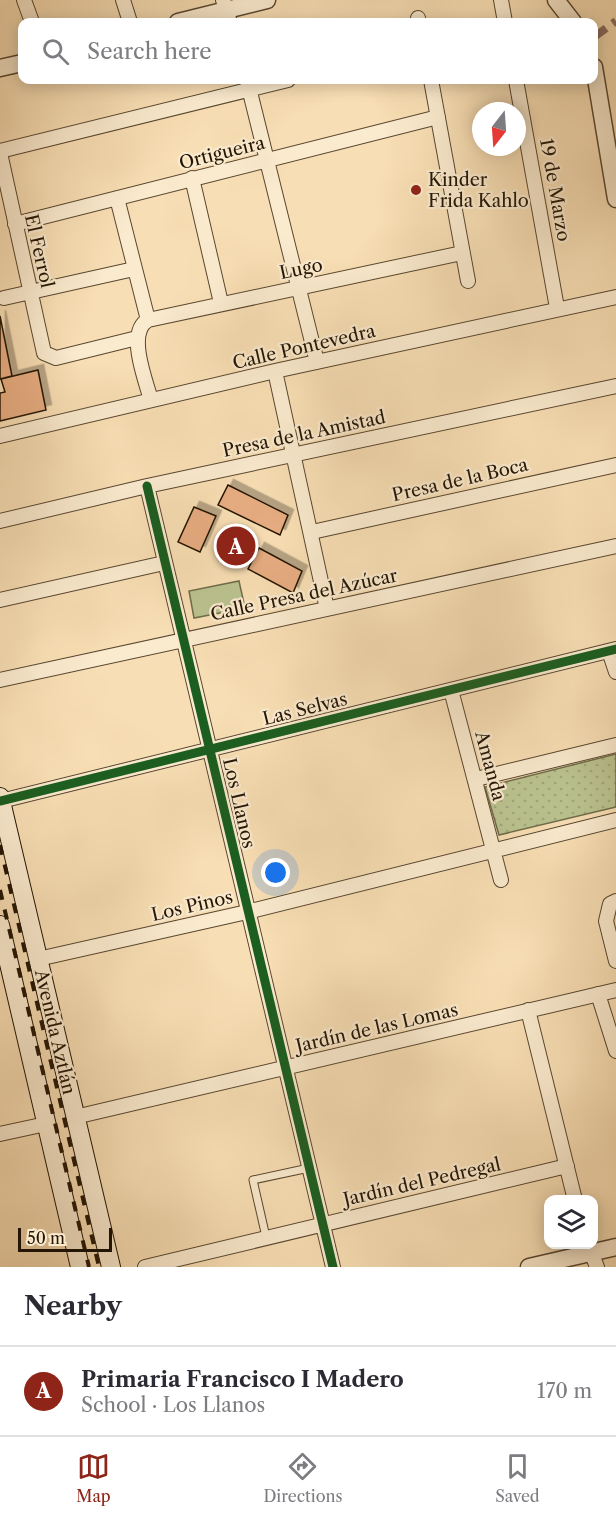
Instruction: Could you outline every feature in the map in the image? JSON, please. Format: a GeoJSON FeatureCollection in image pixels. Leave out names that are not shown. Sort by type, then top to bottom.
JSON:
{"type":"FeatureCollection","features":[{"type":"Feature","properties":{"kind":"main road","name":"Avenida Aztlán"},"geometry":{"type":"LineString","coordinates":[[0,799],[111,1267]]}},
{"type":"Feature","properties":{"kind":"main road","name":"Avenida Aztlán"},"geometry":{"type":"LineString","coordinates":[[0,925],[5,970],[46,1124],[80,1267]]}},
{"type":"Feature","properties":{"kind":"street"},"geometry":{"type":"LineString","coordinates":[[24,0],[31,18]]}},
{"type":"Feature","properties":{"kind":"street"},"geometry":{"type":"LineString","coordinates":[[123,0],[129,18]]}},
{"type":"Feature","properties":{"kind":"street"},"geometry":{"type":"LineString","coordinates":[[196,18],[267,0]]}},
{"type":"Feature","properties":{"kind":"street"},"geometry":{"type":"LineString","coordinates":[[501,0],[504,18]]}},
{"type":"Feature","properties":{"kind":"street"},"geometry":{"type":"LineString","coordinates":[[556,0],[570,18]]}},
{"type":"Feature","properties":{"kind":"street"},"geometry":{"type":"LineString","coordinates":[[0,68],[18,64]]}},
{"type":"Feature","properties":{"kind":"street"},"geometry":{"type":"LineString","coordinates":[[0,152],[248,84],[265,160],[317,362]]}},
{"type":"Feature","properties":{"kind":"street"},"geometry":{"type":"LineString","coordinates":[[432,84],[468,281]]}},
{"type":"Feature","properties":{"kind":"street","name":"19 de Marzo"},"geometry":{"type":"LineString","coordinates":[[517,84],[557,308]]}},
{"type":"Feature","properties":{"kind":"street"},"geometry":{"type":"LineString","coordinates":[[597,84],[616,199]]}},
{"type":"Feature","properties":{"kind":"street","name":"Ortigueira"},"geometry":{"type":"LineString","coordinates":[[15,224],[438,117]]}},
{"type":"Feature","properties":{"kind":"street","name":"El Ferrol"},"geometry":{"type":"LineString","coordinates":[[0,152],[40,342],[47,356],[56,358],[137,338]]}},
{"type":"Feature","properties":{"kind":"street"},"geometry":{"type":"LineString","coordinates":[[192,178],[221,303]]}},
{"type":"Feature","properties":{"kind":"street"},"geometry":{"type":"LineString","coordinates":[[117,198],[148,320],[141,325],[137,338],[151,400]]}},
{"type":"Feature","properties":{"kind":"street","name":"Lugo"},"geometry":{"type":"LineString","coordinates":[[148,320],[462,253]]}},
{"type":"Feature","properties":{"kind":"street"},"geometry":{"type":"LineString","coordinates":[[4,298],[135,269]]}},
{"type":"Feature","properties":{"kind":"street","name":"Calle Pontevedra"},"geometry":{"type":"LineString","coordinates":[[0,436],[275,371],[616,297]]}},
{"type":"Feature","properties":{"kind":"street"},"geometry":{"type":"LineString","coordinates":[[275,371],[295,454],[327,609]]}},
{"type":"Feature","properties":{"kind":"street","name":"Presa de la Amistad"},"geometry":{"type":"LineString","coordinates":[[0,521],[147,486],[616,386]]}},
{"type":"Feature","properties":{"kind":"street","name":"Presa de la Boca"},"geometry":{"type":"LineString","coordinates":[[312,532],[616,465]]}},
{"type":"Feature","properties":{"kind":"street","name":"Los Llanos"},"geometry":{"type":"LineString","coordinates":[[147,486],[333,1267]]}},
{"type":"Feature","properties":{"kind":"street","name":"Calle Presa del Azúcar"},"geometry":{"type":"LineString","coordinates":[[0,680],[616,546]]}},
{"type":"Feature","properties":{"kind":"street"},"geometry":{"type":"LineString","coordinates":[[0,600],[164,563]]}},
{"type":"Feature","properties":{"kind":"street"},"geometry":{"type":"LineString","coordinates":[[613,650],[616,672]]}},
{"type":"Feature","properties":{"kind":"street","name":"Las Selvas"},"geometry":{"type":"LineString","coordinates":[[0,799],[210,750],[613,650]]}},
{"type":"Feature","properties":{"kind":"street","name":"Amanda"},"geometry":{"type":"LineString","coordinates":[[451,690],[501,880]]}},
{"type":"Feature","properties":{"kind":"street"},"geometry":{"type":"LineString","coordinates":[[476,779],[616,745]]}},
{"type":"Feature","properties":{"kind":"street","name":"Los Pinos"},"geometry":{"type":"LineString","coordinates":[[38,959],[247,912],[616,820]]}},
{"type":"Feature","properties":{"kind":"street"},"geometry":{"type":"LineString","coordinates":[[615,901],[606,916],[616,961]]}},
{"type":"Feature","properties":{"kind":"street","name":"Jardín de las Lomas"},"geometry":{"type":"LineString","coordinates":[[75,1117],[616,990]]}},
{"type":"Feature","properties":{"kind":"street"},"geometry":{"type":"LineString","coordinates":[[598,994],[616,1051]]}},
{"type":"Feature","properties":{"kind":"street"},"geometry":{"type":"LineString","coordinates":[[528,1010],[574,1195]]}},
{"type":"Feature","properties":{"kind":"street"},"geometry":{"type":"LineString","coordinates":[[0,1134],[46,1124]]}},
{"type":"Feature","properties":{"kind":"street","name":"Jardín del Pedregal"},"geometry":{"type":"LineString","coordinates":[[145,1267],[567,1166]]}},
{"type":"Feature","properties":{"kind":"street"},"geometry":{"type":"LineString","coordinates":[[529,1267],[592,1255],[616,1247]]}},
{"type":"Feature","properties":{"kind":"lane"},"geometry":{"type":"LineString","coordinates":[[266,1237],[253,1180],[309,1168]]}},
{"type":"Feature","properties":{"kind":"green space"},"geometry":{"type":"Polygon","coordinates":[[[239,581],[245,608],[194,618],[189,591],[239,581]]]}},
{"type":"Feature","properties":{"kind":"green space"},"geometry":{"type":"Polygon","coordinates":[[[616,754],[616,807],[499,835],[485,787],[616,754]]]}},
{"type":"Feature","properties":{"kind":"building"},"geometry":{"type":"Polygon","coordinates":[[[0,316],[12,376],[0,379],[0,316]]]}},
{"type":"Feature","properties":{"kind":"building"},"geometry":{"type":"Polygon","coordinates":[[[38,370],[46,410],[0,421],[0,393],[5,392],[1,379],[38,370]]]}},
{"type":"Feature","properties":{"kind":"building"},"geometry":{"type":"Polygon","coordinates":[[[228,485],[288,515],[280,535],[218,505],[228,485]]]}},
{"type":"Feature","properties":{"kind":"building"},"geometry":{"type":"Polygon","coordinates":[[[194,507],[216,516],[200,552],[178,542],[194,507]]]}},
{"type":"Feature","properties":{"kind":"building"},"geometry":{"type":"Polygon","coordinates":[[[259,548],[302,571],[293,593],[248,569],[259,548]]]}},
{"type":"Feature","properties":{"kind":"railway"},"geometry":{"type":"LineString","coordinates":[[0,845],[99,1267]]}},
{"type":"Feature","properties":{"kind":"railway"},"geometry":{"type":"LineString","coordinates":[[0,890],[89,1267]]}},
{"type":"Feature","properties":{"kind":"marked path"},"geometry":{"type":"LineString","coordinates":[[598,34],[616,21]]}},
{"type":"Feature","properties":{"kind":"cycle path"},"geometry":{"type":"LineString","coordinates":[[147,486],[333,1267]]}},
{"type":"Feature","properties":{"kind":"cycle path"},"geometry":{"type":"LineString","coordinates":[[1,801],[616,649]]}},
{"type":"Feature","properties":{"kind":"place","name":"Kinder Frida Kahlo"},"geometry":{"type":"Point","coordinates":[416,190]}},
{"type":"Feature","properties":{"kind":"place","name":"Primaria Francisco I Madero"},"geometry":{"type":"Point","coordinates":[236,546]}}]}
